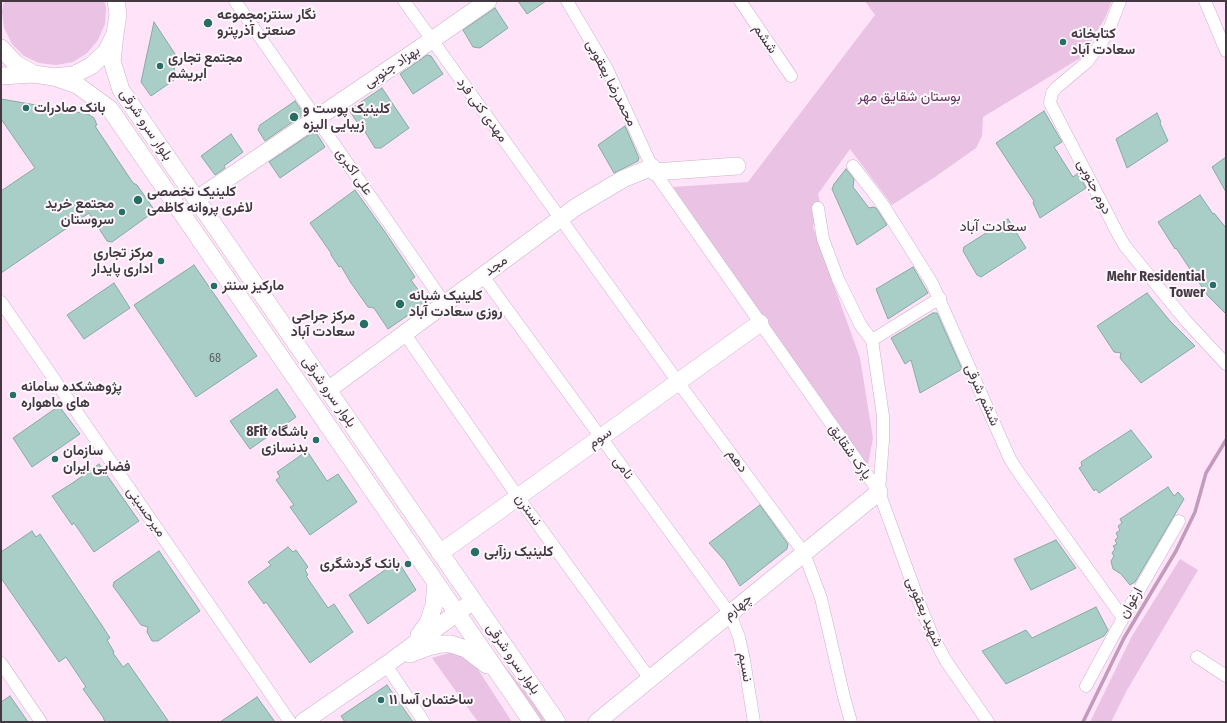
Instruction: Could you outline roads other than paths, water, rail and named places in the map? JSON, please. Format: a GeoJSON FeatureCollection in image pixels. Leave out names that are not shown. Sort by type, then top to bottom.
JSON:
{"type":"FeatureCollection","features":[{"type":"Feature","properties":{"kind":"street","name":"علی اکبری"},"geometry":{"type":"LineString","coordinates":[[235,1],[447,307]]}},
{"type":"Feature","properties":{"kind":"street","name":"مهدی کنی فرد"},"geometry":{"type":"LineString","coordinates":[[404,1],[563,223]]}},
{"type":"Feature","properties":{"kind":"street","name":"بهزاد جنوبی"},"geometry":{"type":"LineString","coordinates":[[197,200],[488,1]]}},
{"type":"Feature","properties":{"kind":"street","name":"محمدرضا یعقوبی"},"geometry":{"type":"LineString","coordinates":[[567,1],[607,69],[655,172]]}},
{"type":"Feature","properties":{"kind":"street","name":"ششم"},"geometry":{"type":"LineString","coordinates":[[740,1],[791,76]]}},
{"type":"Feature","properties":{"kind":"street","name":"دوم جنوبی"},"geometry":{"type":"LineString","coordinates":[[1120,1],[1102,43],[1087,62],[1056,88],[1052,93],[1050,103],[1125,246],[1186,321],[1226,364]]}},
{"type":"Feature","properties":{"kind":"street"},"geometry":{"type":"LineString","coordinates":[[1205,1],[1226,51]]}},
{"type":"Feature","properties":{"kind":"street","name":"بلوار سرو شرقی"},"geometry":{"type":"LineString","coordinates":[[119,5],[112,61],[121,90],[557,722]]}},
{"type":"Feature","properties":{"kind":"street"},"geometry":{"type":"LineString","coordinates":[[1,76],[34,74],[54,77],[73,75],[91,66],[106,52],[115,34]]}},
{"type":"Feature","properties":{"kind":"street"},"geometry":{"type":"LineString","coordinates":[[1,48],[16,64],[34,74]]}},
{"type":"Feature","properties":{"kind":"street","name":"بلوار سرو شرقی"},"geometry":{"type":"LineString","coordinates":[[54,77],[77,86],[110,109],[532,722]]}},
{"type":"Feature","properties":{"kind":"street","name":"مجد"},"geometry":{"type":"LineString","coordinates":[[330,392],[563,223],[640,183],[655,172],[737,166]]}},
{"type":"Feature","properties":{"kind":"street","name":"ششم شرقی"},"geometry":{"type":"LineString","coordinates":[[853,166],[883,205],[923,266],[940,298],[1010,459],[1123,618]]}},
{"type":"Feature","properties":{"kind":"street","name":"پارک شقایق"},"geometry":{"type":"LineString","coordinates":[[655,172],[879,492]]}},
{"type":"Feature","properties":{"kind":"street","name":"پارک شقایق"},"geometry":{"type":"LineString","coordinates":[[818,208],[823,239],[838,280],[861,326],[872,340],[883,416],[883,441],[879,492]]}},
{"type":"Feature","properties":{"kind":"street","name":"دهم"},"geometry":{"type":"LineString","coordinates":[[563,223],[804,553],[821,598],[844,697],[852,722]]}},
{"type":"Feature","properties":{"kind":"street","name":"نامی"},"geometry":{"type":"LineString","coordinates":[[485,280],[730,614]]}},
{"type":"Feature","properties":{"kind":"street"},"geometry":{"type":"LineString","coordinates":[[872,340],[940,298]]}},
{"type":"Feature","properties":{"kind":"street","name":"میرحسینی"},"geometry":{"type":"LineString","coordinates":[[1,302],[290,722]]}},
{"type":"Feature","properties":{"kind":"street","name":"سوم"},"geometry":{"type":"LineString","coordinates":[[440,553],[760,323]]}},
{"type":"Feature","properties":{"kind":"street","name":"نسترن"},"geometry":{"type":"LineString","coordinates":[[406,337],[518,497],[650,679]]}},
{"type":"Feature","properties":{"kind":"street","name":"چهارم"},"geometry":{"type":"LineString","coordinates":[[597,722],[879,492]]}},
{"type":"Feature","properties":{"kind":"street","name":"شهید یعقوبی"},"geometry":{"type":"LineString","coordinates":[[879,492],[933,637],[946,661],[988,722]]}},
{"type":"Feature","properties":{"kind":"street","name":"ارغوان"},"geometry":{"type":"LineString","coordinates":[[1086,686],[1179,521]]}},
{"type":"Feature","properties":{"kind":"street"},"geometry":{"type":"LineString","coordinates":[[386,665],[423,631],[428,623],[434,605],[436,583]]}},
{"type":"Feature","properties":{"kind":"street"},"geometry":{"type":"LineString","coordinates":[[302,722],[386,665],[456,612],[473,601]]}},
{"type":"Feature","properties":{"kind":"street","name":"نسیم"},"geometry":{"type":"LineString","coordinates":[[730,614],[739,637],[754,722]]}},
{"type":"Feature","properties":{"kind":"street"},"geometry":{"type":"LineString","coordinates":[[386,665],[428,647],[451,644],[466,649],[500,676]]}},
{"type":"Feature","properties":{"kind":"street"},"geometry":{"type":"LineString","coordinates":[[1197,656],[1226,676]]}},
{"type":"Feature","properties":{"kind":"street"},"geometry":{"type":"LineString","coordinates":[[1,663],[41,722]]}},
{"type":"Feature","properties":{"kind":"street"},"geometry":{"type":"LineString","coordinates":[[386,665],[424,722]]}},
{"type":"Feature","properties":{"kind":"waterway"},"geometry":{"type":"LineString","coordinates":[[1083,722],[1124,638],[1176,551],[1195,512],[1206,473],[1226,440]]}},
{"type":"Feature","properties":{"kind":"place","name":"نگار سنتر;مجموعه صنعتی آذرپترو"},"geometry":{"type":"Point","coordinates":[208,23]}},
{"type":"Feature","properties":{"kind":"place","name":"کتابخانه سعادت آباد"},"geometry":{"type":"Point","coordinates":[1063,42]}},
{"type":"Feature","properties":{"kind":"place","name":"مجتمع تجاری ابریشم"},"geometry":{"type":"Point","coordinates":[160,66]}},
{"type":"Feature","properties":{"kind":"place","name":"بانک صادرات"},"geometry":{"type":"Point","coordinates":[26,108]}},
{"type":"Feature","properties":{"kind":"place","name":"کلینیک پوست و زیبایی الیزه"},"geometry":{"type":"Point","coordinates":[294,117]}},
{"type":"Feature","properties":{"kind":"place","name":"کلینیک تخصصی لاغری پروانه کاظمی"},"geometry":{"type":"Point","coordinates":[138,200]}},
{"type":"Feature","properties":{"kind":"place","name":"مجتمع خرید سروستان"},"geometry":{"type":"Point","coordinates":[122,212]}},
{"type":"Feature","properties":{"kind":"place","name":"مرکز تجاری اداری پایدار"},"geometry":{"type":"Point","coordinates":[161,261]}},
{"type":"Feature","properties":{"kind":"place","name":"Mehr Residential Tower"},"geometry":{"type":"Point","coordinates":[1213,285]}},
{"type":"Feature","properties":{"kind":"place","name":"مارکیز سنتر"},"geometry":{"type":"Point","coordinates":[214,286]}},
{"type":"Feature","properties":{"kind":"place","name":"کلینیک شبانه روزی سعادت آباد"},"geometry":{"type":"Point","coordinates":[400,304]}},
{"type":"Feature","properties":{"kind":"place","name":"مرکز جراحی سعادت آباد"},"geometry":{"type":"Point","coordinates":[364,324]}},
{"type":"Feature","properties":{"kind":"place","name":"پژوهشکده سامانه های ماهواره"},"geometry":{"type":"Point","coordinates":[13,395]}},
{"type":"Feature","properties":{"kind":"place","name":"8Fit باشگاه بدنسازی"},"geometry":{"type":"Point","coordinates":[316,440]}},
{"type":"Feature","properties":{"kind":"place","name":"سازمان فضایی ایران"},"geometry":{"type":"Point","coordinates":[55,459]}},
{"type":"Feature","properties":{"kind":"place","name":"کلینیک رزآبی"},"geometry":{"type":"Point","coordinates":[475,552]}},
{"type":"Feature","properties":{"kind":"place","name":"بانک گردشگری"},"geometry":{"type":"Point","coordinates":[408,564]}},
{"type":"Feature","properties":{"kind":"place","name":"ساختمان آسا ۱۱"},"geometry":{"type":"Point","coordinates":[381,700]}},
{"type":"Feature","properties":{"kind":"district","name":"سعادت آباد"},"geometry":{"type":"Point","coordinates":[993,227]}},
{"type":"Feature","properties":{"kind":"park label","name":"بوستان شقایق مهر"},"geometry":{"type":"Point","coordinates":[909,97]}}]}
